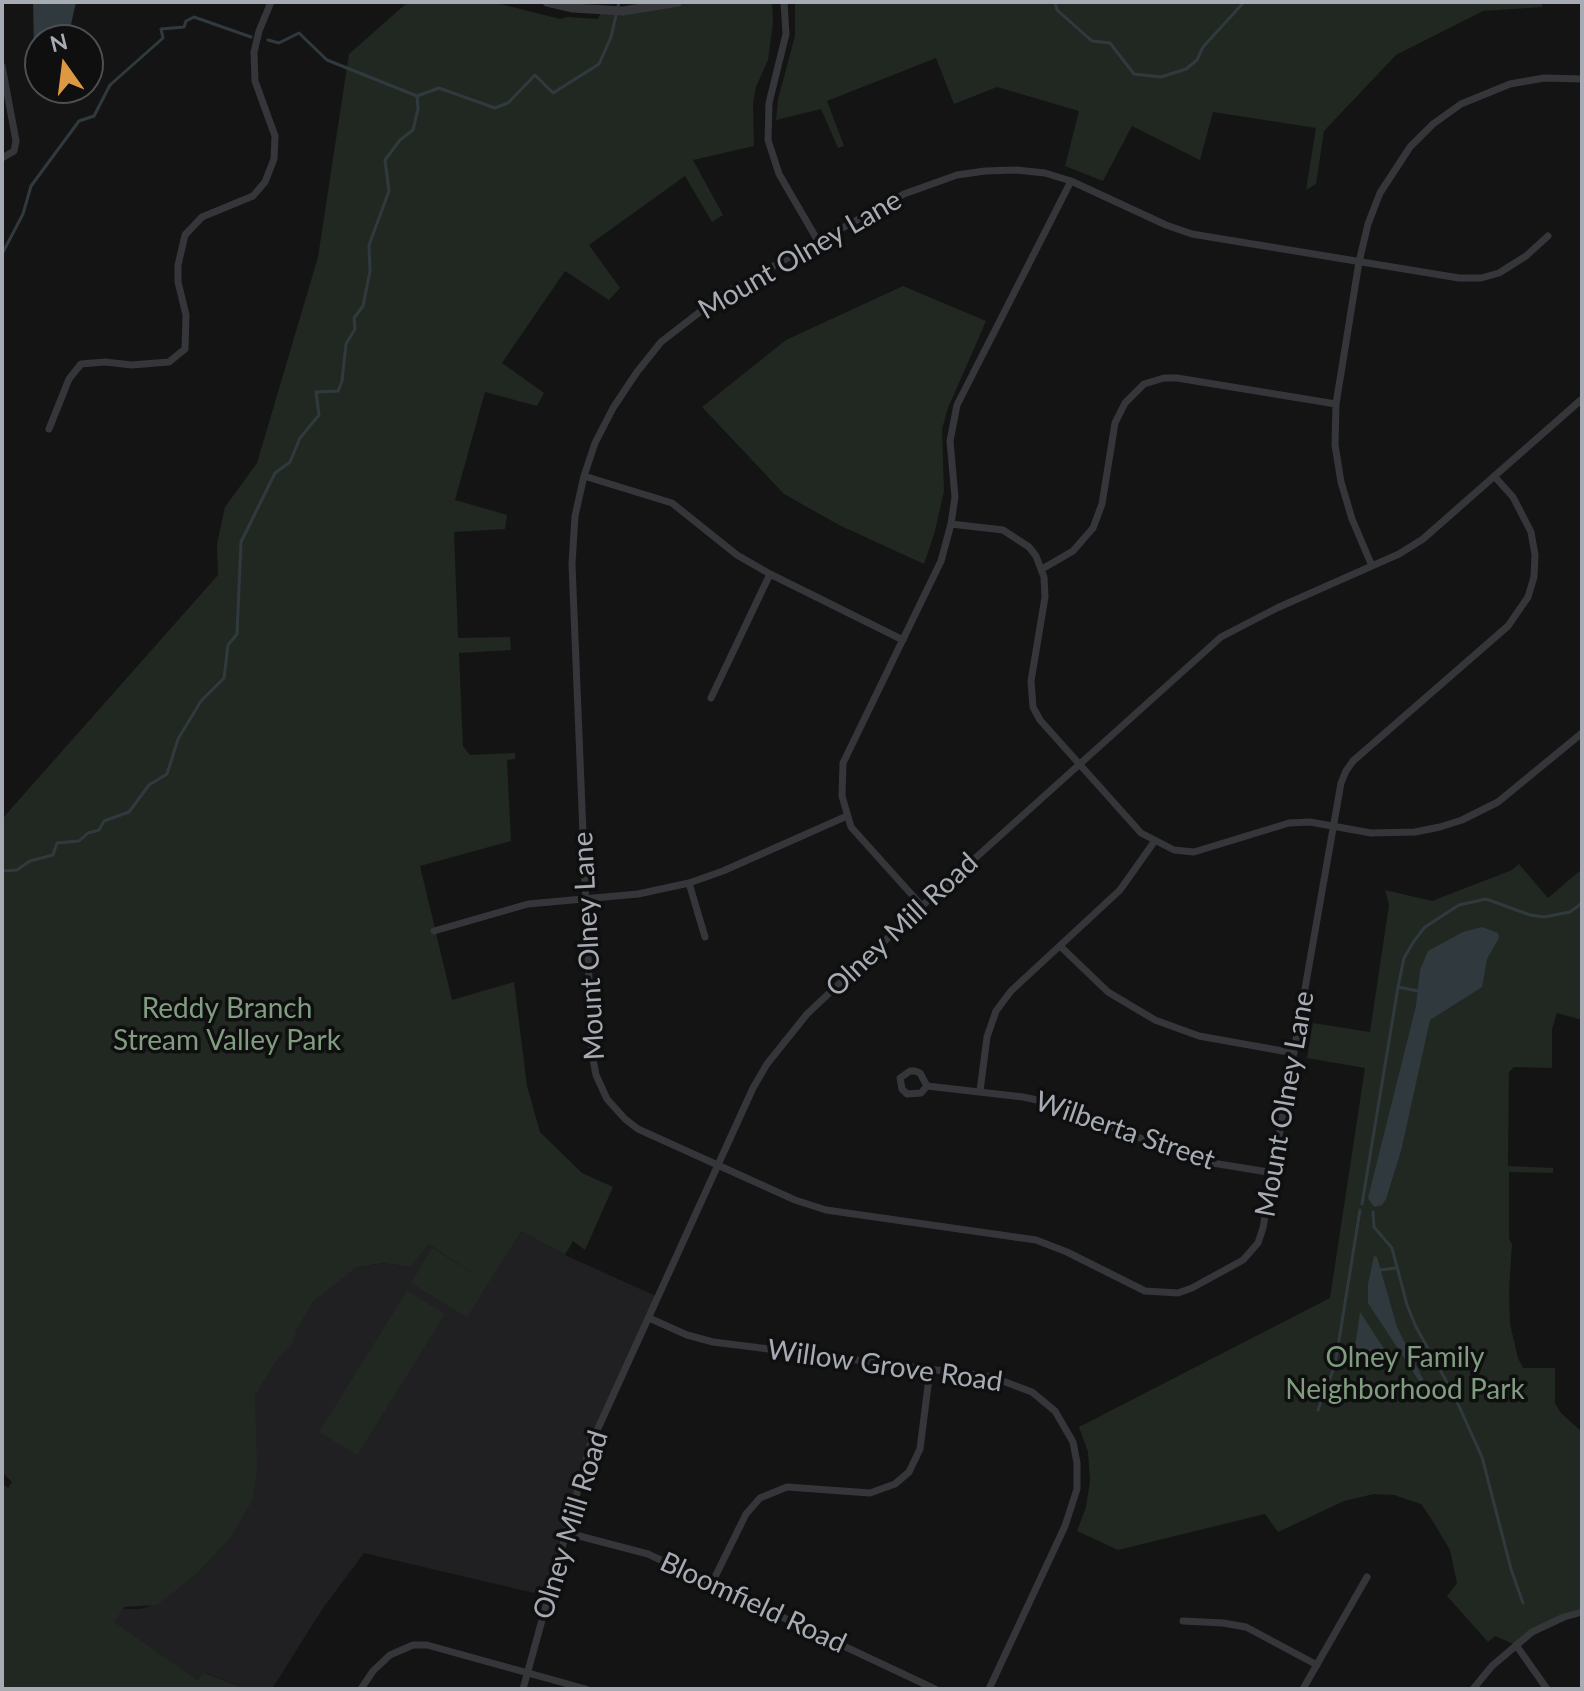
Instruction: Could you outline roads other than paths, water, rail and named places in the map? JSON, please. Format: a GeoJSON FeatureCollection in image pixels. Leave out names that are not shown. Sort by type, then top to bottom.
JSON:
{"type":"FeatureCollection","features":[{"type":"Feature","properties":{"kind":"street"},"geometry":{"type":"LineString","coordinates":[[49,429],[69,379],[81,364],[169,362],[185,349],[186,315],[178,282],[178,265],[185,235],[202,217],[253,196],[265,182],[274,159],[275,136],[255,81],[256,41],[271,2]]}},
{"type":"Feature","properties":{"kind":"street"},"geometry":{"type":"LineString","coordinates":[[547,2],[573,8],[623,11],[678,2]]}},
{"type":"Feature","properties":{"kind":"street"},"geometry":{"type":"LineString","coordinates":[[784,2],[786,34],[769,103],[768,140],[779,174],[818,241]]}},
{"type":"Feature","properties":{"kind":"street"},"geometry":{"type":"LineString","coordinates":[[2,66],[16,141],[14,151],[2,158]]}},
{"type":"Feature","properties":{"kind":"street"},"geometry":{"type":"LineString","coordinates":[[1372,566],[1352,519],[1341,482],[1335,445],[1336,404],[1359,262],[1368,224],[1387,178],[1410,147],[1433,124],[1461,104],[1510,84],[1544,78],[1582,79]]}},
{"type":"Feature","properties":{"kind":"street","name":"Mount Olney Lane"},"geometry":{"type":"LineString","coordinates":[[1494,476],[1513,497],[1531,532],[1535,555],[1534,577],[1528,597],[1508,626],[1353,761],[1341,783],[1263,1228],[1258,1243],[1243,1260],[1192,1288],[1178,1293],[1155,1294],[1036,1240],[826,1210],[795,1200],[638,1129],[607,1099],[594,1067],[572,564],[575,516],[595,443],[613,408],[661,342],[723,294],[904,194],[957,175],[1016,170],[1045,173],[1071,181],[1192,234],[1459,278],[1481,278],[1511,266],[1548,236]]}},
{"type":"Feature","properties":{"kind":"street"},"geometry":{"type":"LineString","coordinates":[[922,906],[856,835],[847,816],[841,785],[843,763],[941,561],[955,497],[950,441],[957,405],[1071,181]]}},
{"type":"Feature","properties":{"kind":"street"},"geometry":{"type":"LineString","coordinates":[[1042,569],[1073,551],[1093,528],[1102,504],[1115,423],[1125,403],[1144,384],[1177,378],[1336,404]]}},
{"type":"Feature","properties":{"kind":"street","name":"Olney Mill Road"},"geometry":{"type":"LineString","coordinates":[[523,1689],[590,1446],[753,1088],[767,1064],[807,1014],[922,906],[1221,637],[1423,539],[1582,399]]}},
{"type":"Feature","properties":{"kind":"street"},"geometry":{"type":"LineString","coordinates":[[584,476],[672,503],[737,555],[903,640]]}},
{"type":"Feature","properties":{"kind":"street"},"geometry":{"type":"LineString","coordinates":[[951,524],[1003,530],[1012,533],[1029,547],[1042,569],[1045,597],[1030,693],[1040,720],[1141,833],[1174,850],[1194,852],[1289,823],[1310,822],[1371,833],[1415,832],[1462,820],[1498,802],[1582,733]]}},
{"type":"Feature","properties":{"kind":"street"},"geometry":{"type":"LineString","coordinates":[[711,698],[770,574]]}},
{"type":"Feature","properties":{"kind":"street"},"geometry":{"type":"LineString","coordinates":[[434,931],[528,904],[638,894],[689,883],[847,816]]}},
{"type":"Feature","properties":{"kind":"street"},"geometry":{"type":"LineString","coordinates":[[980,1091],[987,1037],[996,1011],[1011,991],[1120,890],[1154,842]]}},
{"type":"Feature","properties":{"kind":"street"},"geometry":{"type":"LineString","coordinates":[[689,883],[705,937]]}},
{"type":"Feature","properties":{"kind":"street"},"geometry":{"type":"LineString","coordinates":[[1060,946],[1108,992],[1155,1020],[1199,1036],[1294,1053]]}},
{"type":"Feature","properties":{"kind":"street","name":"Wilberta Street"},"geometry":{"type":"LineString","coordinates":[[927,1086],[1046,1102],[1200,1161],[1274,1173]]}},
{"type":"Feature","properties":{"kind":"street","name":"Willow Grove Road"},"geometry":{"type":"LineString","coordinates":[[649,1318],[687,1335],[713,1342],[992,1377],[1032,1392],[1061,1418],[1073,1442],[1077,1489],[1065,1526],[989,1689]]}},
{"type":"Feature","properties":{"kind":"street"},"geometry":{"type":"LineString","coordinates":[[712,1583],[746,1514],[760,1498],[787,1487],[870,1493],[895,1484],[909,1472],[920,1449],[930,1370]]}},
{"type":"Feature","properties":{"kind":"street","name":"Bloomfield Road"},"geometry":{"type":"LineString","coordinates":[[564,1532],[648,1554],[935,1689]]}},
{"type":"Feature","properties":{"kind":"street"},"geometry":{"type":"LineString","coordinates":[[1303,1689],[1367,1577]]}},
{"type":"Feature","properties":{"kind":"street"},"geometry":{"type":"LineString","coordinates":[[1473,1689],[1492,1666],[1516,1645],[1550,1623],[1582,1612]]}},
{"type":"Feature","properties":{"kind":"street"},"geometry":{"type":"LineString","coordinates":[[1183,1621],[1246,1627],[1317,1665]]}},
{"type":"Feature","properties":{"kind":"street"},"geometry":{"type":"LineString","coordinates":[[361,1689],[373,1671],[390,1655],[413,1645],[427,1645],[586,1689]]}},
{"type":"Feature","properties":{"kind":"street"},"geometry":{"type":"LineString","coordinates":[[1516,1645],[1547,1689]]}},
{"type":"Feature","properties":{"kind":"waterway"},"geometry":{"type":"LineString","coordinates":[[268,40],[279,43],[299,33],[327,60],[417,96],[439,88],[495,108],[508,103],[535,75],[553,93],[599,64],[611,37],[619,2]]}},
{"type":"Feature","properties":{"kind":"waterway"},"geometry":{"type":"LineString","coordinates":[[1055,2],[1057,10],[1092,41],[1110,43],[1134,74],[1161,77],[1186,69],[1197,60],[1203,47],[1244,2]]}},
{"type":"Feature","properties":{"kind":"waterway"},"geometry":{"type":"LineString","coordinates":[[2,254],[23,214],[31,186],[79,121],[94,116],[110,85],[163,38],[161,29],[184,27],[186,21],[194,17],[251,37]]}},
{"type":"Feature","properties":{"kind":"waterway"},"geometry":{"type":"LineString","coordinates":[[2,871],[17,870],[30,861],[53,855],[57,843],[79,841],[88,833],[99,830],[104,821],[129,812],[149,785],[167,774],[178,739],[201,701],[224,678],[228,645],[237,634],[241,542],[275,473],[290,462],[300,438],[319,415],[316,392],[338,391],[342,381],[346,344],[355,329],[354,318],[363,306],[370,271],[369,245],[389,191],[385,160],[400,140],[413,130],[418,109],[417,96]]}},
{"type":"Feature","properties":{"kind":"waterway"},"geometry":{"type":"LineString","coordinates":[[1362,1204],[1398,987],[1404,958],[1414,941],[1425,927],[1459,905],[1486,899],[1544,917],[1570,912],[1582,903]]}},
{"type":"Feature","properties":{"kind":"waterway"},"geometry":{"type":"LineString","coordinates":[[1398,987],[1418,991]]}},
{"type":"Feature","properties":{"kind":"waterway"},"geometry":{"type":"LineString","coordinates":[[1318,1410],[1335,1365],[1360,1210]]}},
{"type":"Feature","properties":{"kind":"waterway"},"geometry":{"type":"LineString","coordinates":[[1373,1212],[1374,1227],[1392,1248],[1416,1327],[1453,1393],[1482,1457],[1523,1603]]}},
{"type":"Feature","properties":{"kind":"waterway"},"geometry":{"type":"LineString","coordinates":[[1380,1270],[1396,1268]]}},
{"type":"Feature","properties":{"kind":"park label","name":"Reddy Branch Stream Valley Park"},"geometry":{"type":"Point","coordinates":[227,1025]}},
{"type":"Feature","properties":{"kind":"park label","name":"Olney Family Neighborhood Park"},"geometry":{"type":"Point","coordinates":[1405,1374]}}]}
